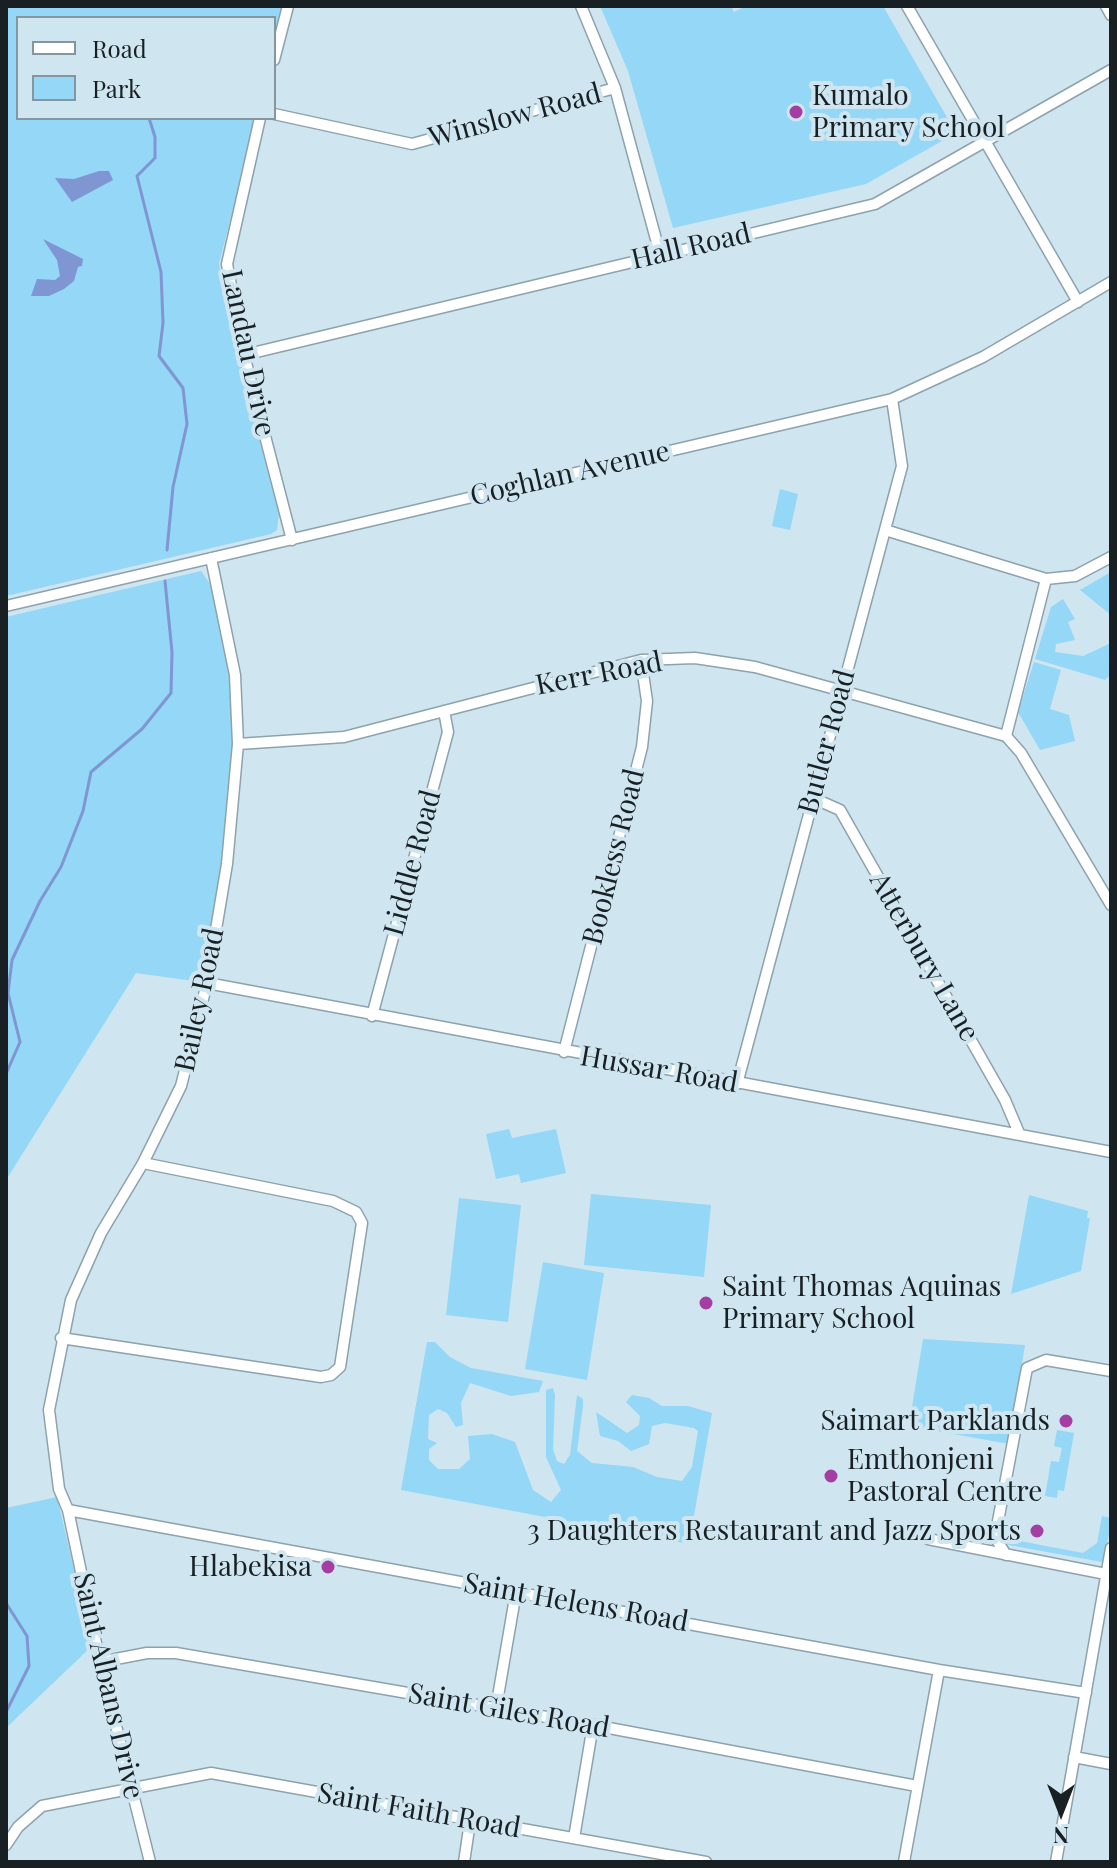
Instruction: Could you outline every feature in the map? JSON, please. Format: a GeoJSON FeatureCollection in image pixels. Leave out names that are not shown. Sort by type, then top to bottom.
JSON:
{"type":"FeatureCollection","features":[{"type":"Feature","properties":{"kind":"street"},"geometry":{"type":"LineString","coordinates":[[276,52],[288,6]]}},
{"type":"Feature","properties":{"kind":"street"},"geometry":{"type":"LineString","coordinates":[[581,6],[615,88],[660,254]]}},
{"type":"Feature","properties":{"kind":"street"},"geometry":{"type":"LineString","coordinates":[[907,6],[1078,302]]}},
{"type":"Feature","properties":{"kind":"street"},"geometry":{"type":"LineString","coordinates":[[1106,6],[1111,15]]}},
{"type":"Feature","properties":{"kind":"street","name":"Hall Road"},"geometry":{"type":"LineString","coordinates":[[244,355],[875,204],[1111,70]]}},
{"type":"Feature","properties":{"kind":"street","name":"Winslow Road"},"geometry":{"type":"LineString","coordinates":[[276,114],[410,144],[615,88]]}},
{"type":"Feature","properties":{"kind":"street","name":"Landau Drive"},"geometry":{"type":"LineString","coordinates":[[260,120],[227,264],[244,355],[292,540]]}},
{"type":"Feature","properties":{"kind":"street","name":"Coghlan Avenue"},"geometry":{"type":"LineString","coordinates":[[6,606],[892,399],[983,357],[1111,282]]}},
{"type":"Feature","properties":{"kind":"street","name":"Butler Road"},"geometry":{"type":"LineString","coordinates":[[737,1084],[902,466],[892,399]]}},
{"type":"Feature","properties":{"kind":"street"},"geometry":{"type":"LineString","coordinates":[[885,530],[1046,579],[1075,576],[1111,557]]}},
{"type":"Feature","properties":{"kind":"street","name":"Bailey Road"},"geometry":{"type":"LineString","coordinates":[[68,1510],[54,1470],[49,1410],[61,1338],[80,1275],[114,1208],[143,1163],[181,1086],[207,983],[227,864],[238,744],[235,675],[211,558]]}},
{"type":"Feature","properties":{"kind":"street"},"geometry":{"type":"LineString","coordinates":[[1046,579],[1006,736],[1021,753],[1111,905]]}},
{"type":"Feature","properties":{"kind":"street","name":"Kerr Road"},"geometry":{"type":"LineString","coordinates":[[238,744],[322,741],[641,660],[695,658],[729,663],[840,690],[1006,736]]}},
{"type":"Feature","properties":{"kind":"street","name":"Bookless Road"},"geometry":{"type":"LineString","coordinates":[[564,1052],[642,747],[647,701],[641,660]]}},
{"type":"Feature","properties":{"kind":"street","name":"Liddle Road"},"geometry":{"type":"LineString","coordinates":[[372,1016],[448,732],[444,711]]}},
{"type":"Feature","properties":{"kind":"street","name":"Atterbury Lane"},"geometry":{"type":"LineString","coordinates":[[813,798],[840,810],[1005,1100],[1019,1133]]}},
{"type":"Feature","properties":{"kind":"street","name":"Hussar Road"},"geometry":{"type":"LineString","coordinates":[[207,983],[1111,1152]]}},
{"type":"Feature","properties":{"kind":"street"},"geometry":{"type":"LineString","coordinates":[[61,1338],[321,1377],[331,1375],[340,1367],[362,1229],[360,1216],[333,1201],[143,1163]]}},
{"type":"Feature","properties":{"kind":"street"},"geometry":{"type":"LineString","coordinates":[[1006,1555],[995,1537],[1027,1368],[1046,1360],[1111,1371]]}},
{"type":"Feature","properties":{"kind":"street","name":"Saint Helens Road"},"geometry":{"type":"LineString","coordinates":[[68,1510],[939,1670],[1086,1693]]}},
{"type":"Feature","properties":{"kind":"street","name":"Saint Albans Drive"},"geometry":{"type":"LineString","coordinates":[[68,1510],[100,1662],[150,1862]]}},
{"type":"Feature","properties":{"kind":"street"},"geometry":{"type":"LineString","coordinates":[[928,1539],[1106,1574]]}},
{"type":"Feature","properties":{"kind":"street"},"geometry":{"type":"LineString","coordinates":[[1056,1862],[1086,1693],[1106,1607],[1106,1574],[1111,1548]]}},
{"type":"Feature","properties":{"kind":"street"},"geometry":{"type":"LineString","coordinates":[[496,1708],[516,1592]]}},
{"type":"Feature","properties":{"kind":"street","name":"Saint Giles Road"},"geometry":{"type":"LineString","coordinates":[[100,1662],[147,1653],[176,1653],[593,1725],[917,1786]]}},
{"type":"Feature","properties":{"kind":"street"},"geometry":{"type":"LineString","coordinates":[[904,1862],[939,1670]]}},
{"type":"Feature","properties":{"kind":"street"},"geometry":{"type":"LineString","coordinates":[[574,1838],[593,1725]]}},
{"type":"Feature","properties":{"kind":"street"},"geometry":{"type":"LineString","coordinates":[[1074,1757],[1111,1764]]}},
{"type":"Feature","properties":{"kind":"street","name":"Saint Faith Road"},"geometry":{"type":"LineString","coordinates":[[6,1845],[18,1827],[42,1806],[211,1773],[706,1862]]}},
{"type":"Feature","properties":{"kind":"street"},"geometry":{"type":"LineString","coordinates":[[464,1862],[470,1822]]}},
{"type":"Feature","properties":{"kind":"green space"},"geometry":{"type":"Polygon","coordinates":[[[6,6],[285,6],[276,41],[276,16],[16,16],[16,120],[255,120],[219,264],[237,356],[279,514],[277,530],[271,534],[6,596],[6,6]]]}},
{"type":"Feature","properties":{"kind":"green space","name":"Kumalo Primary School"},"geometry":{"type":"Polygon","coordinates":[[[600,6],[731,6],[734,12],[746,6],[883,6],[956,133],[866,184],[673,228],[628,71],[600,6]]]}},
{"type":"Feature","properties":{"kind":"green space"},"geometry":{"type":"Polygon","coordinates":[[[780,489],[798,494],[790,530],[772,526],[780,489]]]}},
{"type":"Feature","properties":{"kind":"green space"},"geometry":{"type":"Polygon","coordinates":[[[201,571],[211,585],[227,651],[233,740],[225,853],[201,982],[136,973],[6,1180],[6,617],[201,571]]]}},
{"type":"Feature","properties":{"kind":"green space"},"geometry":{"type":"Polygon","coordinates":[[[1111,572],[1111,615],[1080,590],[1111,572]]]}},
{"type":"Feature","properties":{"kind":"green space"},"geometry":{"type":"Polygon","coordinates":[[[1063,599],[1075,619],[1068,622],[1075,640],[1056,644],[1055,652],[1083,656],[1111,643],[1111,674],[1105,680],[1035,659],[1051,607],[1063,599]]]}},
{"type":"Feature","properties":{"kind":"green space"},"geometry":{"type":"Polygon","coordinates":[[[1034,662],[1061,670],[1050,709],[1069,715],[1075,741],[1040,750],[1018,712],[1034,662]]]}},
{"type":"Feature","properties":{"kind":"green space"},"geometry":{"type":"Polygon","coordinates":[[[509,1129],[512,1138],[556,1129],[566,1173],[521,1183],[519,1174],[496,1179],[486,1134],[509,1129]]]}},
{"type":"Feature","properties":{"kind":"green space"},"geometry":{"type":"Polygon","coordinates":[[[591,1194],[711,1205],[704,1277],[584,1265],[591,1194]]]}},
{"type":"Feature","properties":{"kind":"green space"},"geometry":{"type":"Polygon","coordinates":[[[1029,1195],[1088,1211],[1087,1218],[1090,1218],[1081,1271],[1011,1294],[1029,1195]]]}},
{"type":"Feature","properties":{"kind":"green space"},"geometry":{"type":"Polygon","coordinates":[[[459,1198],[521,1205],[508,1322],[446,1315],[459,1198]]]}},
{"type":"Feature","properties":{"kind":"green space"},"geometry":{"type":"Polygon","coordinates":[[[543,1262],[604,1273],[587,1380],[525,1369],[543,1262]]]}},
{"type":"Feature","properties":{"kind":"green space"},"geometry":{"type":"Polygon","coordinates":[[[923,1339],[1025,1345],[1009,1444],[909,1426],[923,1339]]]}},
{"type":"Feature","properties":{"kind":"green space"},"geometry":{"type":"Polygon","coordinates":[[[427,1342],[435,1342],[450,1357],[471,1368],[543,1381],[539,1392],[511,1396],[470,1383],[461,1403],[463,1425],[456,1427],[447,1413],[438,1409],[429,1415],[428,1439],[437,1443],[429,1449],[429,1460],[438,1469],[459,1469],[470,1459],[468,1436],[492,1434],[515,1442],[533,1490],[551,1502],[561,1490],[546,1457],[546,1390],[553,1388],[555,1395],[553,1449],[557,1461],[564,1464],[570,1455],[577,1395],[583,1399],[583,1406],[577,1451],[592,1463],[633,1467],[657,1477],[682,1481],[692,1467],[698,1431],[665,1423],[652,1426],[649,1444],[631,1451],[618,1441],[600,1436],[596,1412],[627,1433],[639,1425],[640,1416],[626,1402],[632,1395],[649,1398],[662,1406],[688,1406],[712,1413],[689,1544],[401,1490],[427,1342]]]}},
{"type":"Feature","properties":{"kind":"green space"},"geometry":{"type":"Polygon","coordinates":[[[1057,1430],[1074,1433],[1064,1491],[1058,1490],[1057,1498],[1045,1496],[1051,1461],[1059,1462],[1062,1448],[1054,1446],[1057,1430]]]}},
{"type":"Feature","properties":{"kind":"green space"},"geometry":{"type":"Polygon","coordinates":[[[57,1497],[92,1646],[6,1728],[6,1508],[57,1497]]]}},
{"type":"Feature","properties":{"kind":"green space"},"geometry":{"type":"Polygon","coordinates":[[[1102,1516],[1111,1518],[1111,1527],[1102,1562],[1009,1545],[1000,1538],[1001,1529],[1010,1530],[1009,1539],[1083,1553],[1097,1543],[1102,1516]]]}},
{"type":"Feature","properties":{"kind":"shaded area"},"geometry":{"type":"Polygon","coordinates":[[[109,171],[113,180],[72,202],[55,178],[74,179],[109,171]]]}},
{"type":"Feature","properties":{"kind":"shaded area"},"geometry":{"type":"Polygon","coordinates":[[[43,239],[83,259],[82,266],[78,267],[74,281],[64,289],[49,296],[31,296],[37,279],[55,280],[60,276],[57,260],[43,239]]]}},
{"type":"Feature","properties":{"kind":"waterway"},"geometry":{"type":"LineString","coordinates":[[150,120],[155,137],[155,158],[137,176],[161,272],[163,323],[159,356],[183,388],[187,424],[173,487],[167,550]]}},
{"type":"Feature","properties":{"kind":"waterway"},"geometry":{"type":"LineString","coordinates":[[6,1074],[20,1042],[8,993],[12,960],[40,901],[61,867],[83,811],[91,772],[142,729],[171,693],[172,652],[165,581]]}},
{"type":"Feature","properties":{"kind":"waterway"},"geometry":{"type":"LineString","coordinates":[[6,1603],[27,1636],[29,1666],[6,1712]]}},
{"type":"Feature","properties":{"kind":"place","name":"Kumalo Primary School"},"geometry":{"type":"Point","coordinates":[796,112]}},
{"type":"Feature","properties":{"kind":"place","name":"Saint Thomas Aquinas Primary School"},"geometry":{"type":"Point","coordinates":[706,1303]}},
{"type":"Feature","properties":{"kind":"place","name":"Saimart Parklands"},"geometry":{"type":"Point","coordinates":[1066,1421]}},
{"type":"Feature","properties":{"kind":"place","name":"Emthonjeni Pastoral Centre"},"geometry":{"type":"Point","coordinates":[831,1476]}},
{"type":"Feature","properties":{"kind":"place","name":"3 Daughters Restaurant and Jazz Sports"},"geometry":{"type":"Point","coordinates":[1037,1531]}},
{"type":"Feature","properties":{"kind":"place","name":"Hlabekisa"},"geometry":{"type":"Point","coordinates":[328,1567]}}]}
